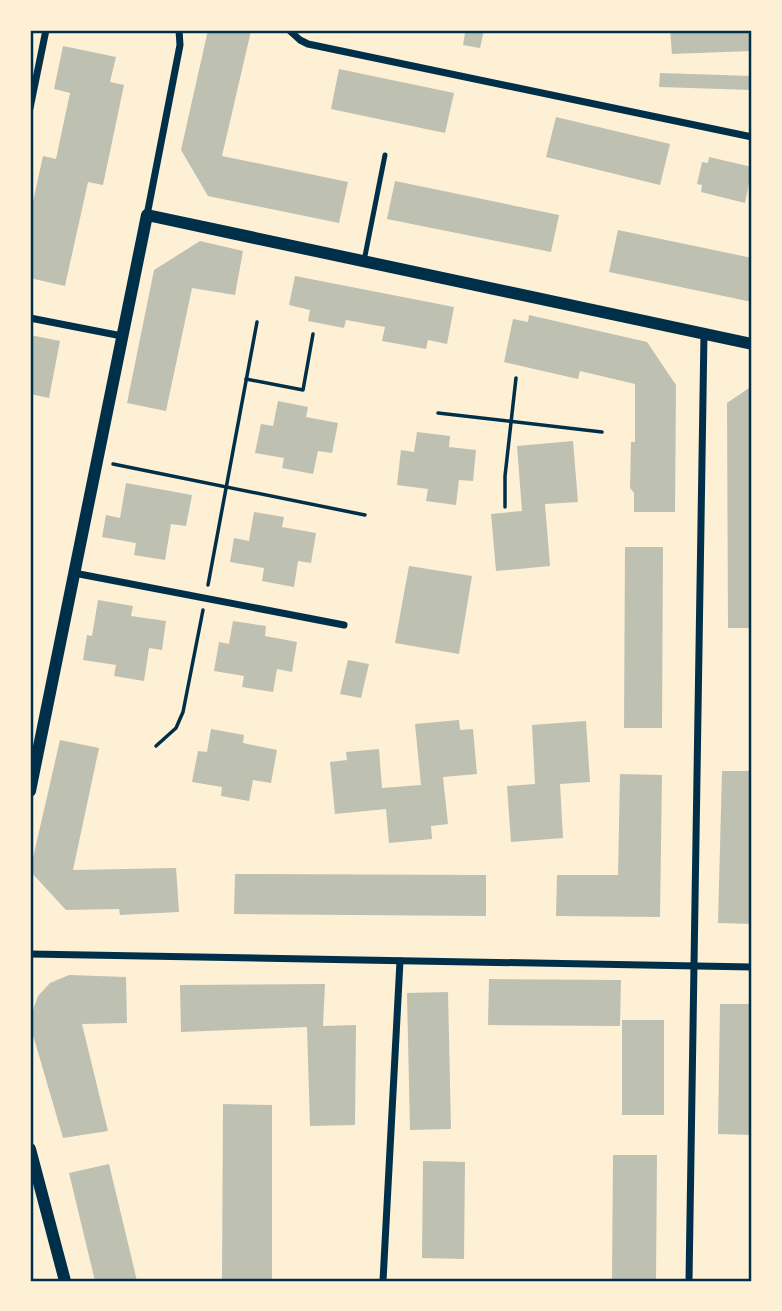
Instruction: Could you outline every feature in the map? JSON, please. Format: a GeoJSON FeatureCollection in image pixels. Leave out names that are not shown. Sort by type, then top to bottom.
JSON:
{"type":"FeatureCollection","features":[{"type":"Feature","properties":{"kind":"street"},"geometry":{"type":"LineString","coordinates":[[30,107],[46,30]]}},
{"type":"Feature","properties":{"kind":"street"},"geometry":{"type":"LineString","coordinates":[[30,791],[147,215],[180,45],[179,30]]}},
{"type":"Feature","properties":{"kind":"street"},"geometry":{"type":"LineString","coordinates":[[289,30],[308,44],[752,137]]}},
{"type":"Feature","properties":{"kind":"street"},"geometry":{"type":"LineString","coordinates":[[147,215],[752,344]]}},
{"type":"Feature","properties":{"kind":"street"},"geometry":{"type":"LineString","coordinates":[[30,318],[122,336]]}},
{"type":"Feature","properties":{"kind":"street"},"geometry":{"type":"LineString","coordinates":[[689,1281],[704,334]]}},
{"type":"Feature","properties":{"kind":"street"},"geometry":{"type":"LineString","coordinates":[[73,573],[344,625]]}},
{"type":"Feature","properties":{"kind":"street"},"geometry":{"type":"LineString","coordinates":[[30,954],[752,967]]}},
{"type":"Feature","properties":{"kind":"street"},"geometry":{"type":"LineString","coordinates":[[383,1281],[400,961]]}},
{"type":"Feature","properties":{"kind":"street"},"geometry":{"type":"LineString","coordinates":[[30,1149],[65,1281]]}},
{"type":"Feature","properties":{"kind":"lane"},"geometry":{"type":"LineString","coordinates":[[364,261],[385,155]]}},
{"type":"Feature","properties":{"kind":"path"},"geometry":{"type":"LineString","coordinates":[[156,746],[176,728],[183,712],[257,322]]}},
{"type":"Feature","properties":{"kind":"path"},"geometry":{"type":"LineString","coordinates":[[246,379],[303,390],[313,334]]}},
{"type":"Feature","properties":{"kind":"path"},"geometry":{"type":"LineString","coordinates":[[505,507],[505,476],[516,378]]}},
{"type":"Feature","properties":{"kind":"path"},"geometry":{"type":"LineString","coordinates":[[439,413],[602,432]]}},
{"type":"Feature","properties":{"kind":"path"},"geometry":{"type":"LineString","coordinates":[[97,461],[227,489],[365,514]]}},
{"type":"Feature","properties":{"kind":"building"},"geometry":{"type":"Polygon","coordinates":[[[208,30],[251,31],[222,156],[348,182],[339,223],[208,196],[181,150],[208,30]]]}},
{"type":"Feature","properties":{"kind":"building"},"geometry":{"type":"Polygon","coordinates":[[[453,30],[484,30],[480,48],[463,45],[465,33],[453,30]]]}},
{"type":"Feature","properties":{"kind":"building"},"geometry":{"type":"Polygon","coordinates":[[[670,30],[752,30],[752,51],[672,54],[670,30]]]}},
{"type":"Feature","properties":{"kind":"building"},"geometry":{"type":"Polygon","coordinates":[[[63,46],[116,57],[110,82],[124,85],[103,185],[88,182],[65,286],[30,278],[30,215],[43,156],[56,159],[70,93],[54,89],[63,46]]]}},
{"type":"Feature","properties":{"kind":"building"},"geometry":{"type":"Polygon","coordinates":[[[339,69],[454,93],[445,133],[331,109],[339,69]]]}},
{"type":"Feature","properties":{"kind":"building"},"geometry":{"type":"Polygon","coordinates":[[[660,73],[752,76],[752,90],[659,87],[660,73]]]}},
{"type":"Feature","properties":{"kind":"building"},"geometry":{"type":"Polygon","coordinates":[[[556,117],[670,144],[660,185],[546,157],[556,117]]]}},
{"type":"Feature","properties":{"kind":"building"},"geometry":{"type":"Polygon","coordinates":[[[709,157],[752,167],[745,203],[701,192],[702,185],[697,184],[702,162],[708,163],[709,157]]]}},
{"type":"Feature","properties":{"kind":"building"},"geometry":{"type":"Polygon","coordinates":[[[395,181],[559,215],[551,252],[387,219],[395,181]]]}},
{"type":"Feature","properties":{"kind":"building"},"geometry":{"type":"Polygon","coordinates":[[[618,230],[752,258],[752,302],[609,272],[618,230]]]}},
{"type":"Feature","properties":{"kind":"building"},"geometry":{"type":"Polygon","coordinates":[[[200,241],[243,251],[235,295],[192,288],[166,411],[127,403],[154,270],[200,241]]]}},
{"type":"Feature","properties":{"kind":"building"},"geometry":{"type":"Polygon","coordinates":[[[295,276],[454,307],[447,344],[428,340],[426,349],[382,341],[385,327],[346,320],[344,328],[308,321],[310,310],[289,305],[295,276]]]}},
{"type":"Feature","properties":{"kind":"building"},"geometry":{"type":"Polygon","coordinates":[[[529,315],[647,342],[676,385],[675,512],[634,512],[634,493],[630,488],[631,442],[635,442],[635,384],[580,371],[578,379],[504,362],[513,319],[528,322],[529,315]]]}},
{"type":"Feature","properties":{"kind":"building"},"geometry":{"type":"Polygon","coordinates":[[[30,335],[60,341],[49,398],[30,394],[30,335]]]}},
{"type":"Feature","properties":{"kind":"building"},"geometry":{"type":"Polygon","coordinates":[[[752,386],[752,628],[728,628],[727,403],[752,386]]]}},
{"type":"Feature","properties":{"kind":"building"},"geometry":{"type":"Polygon","coordinates":[[[278,401],[308,407],[306,417],[338,423],[332,453],[318,451],[313,474],[282,468],[284,458],[255,453],[261,424],[273,426],[278,401]]]}},
{"type":"Feature","properties":{"kind":"building"},"geometry":{"type":"Polygon","coordinates":[[[417,432],[450,436],[449,447],[476,450],[473,481],[459,480],[456,505],[426,501],[428,489],[397,485],[401,450],[414,452],[417,432]]]}},
{"type":"Feature","properties":{"kind":"building"},"geometry":{"type":"Polygon","coordinates":[[[573,441],[578,502],[545,504],[550,566],[496,571],[491,514],[522,511],[517,446],[573,441]]]}},
{"type":"Feature","properties":{"kind":"building"},"geometry":{"type":"Polygon","coordinates":[[[126,483],[192,495],[186,526],[171,524],[165,560],[134,555],[136,543],[102,537],[106,515],[120,518],[126,483]]]}},
{"type":"Feature","properties":{"kind":"building"},"geometry":{"type":"Polygon","coordinates":[[[254,512],[284,517],[282,527],[316,533],[311,563],[298,561],[294,587],[262,581],[264,568],[230,562],[234,538],[249,541],[254,512]]]}},
{"type":"Feature","properties":{"kind":"building"},"geometry":{"type":"Polygon","coordinates":[[[625,547],[663,547],[662,728],[624,728],[625,547]]]}},
{"type":"Feature","properties":{"kind":"building"},"geometry":{"type":"Polygon","coordinates":[[[409,566],[472,576],[459,654],[395,643],[409,566]]]}},
{"type":"Feature","properties":{"kind":"building"},"geometry":{"type":"Polygon","coordinates":[[[98,600],[133,606],[131,616],[166,621],[162,650],[149,648],[144,681],[114,676],[116,665],[83,660],[87,635],[92,636],[98,600]]]}},
{"type":"Feature","properties":{"kind":"building"},"geometry":{"type":"Polygon","coordinates":[[[233,621],[266,626],[265,636],[297,642],[292,672],[277,669],[273,692],[242,687],[244,676],[214,671],[219,642],[229,644],[233,621]]]}},
{"type":"Feature","properties":{"kind":"building"},"geometry":{"type":"Polygon","coordinates":[[[348,660],[369,664],[361,698],[340,694],[348,660]]]}},
{"type":"Feature","properties":{"kind":"building"},"geometry":{"type":"Polygon","coordinates":[[[459,720],[460,730],[473,729],[477,774],[443,777],[448,824],[431,826],[432,839],[389,843],[386,809],[335,814],[330,762],[347,760],[346,752],[379,749],[382,788],[421,785],[415,724],[459,720]]]}},
{"type":"Feature","properties":{"kind":"building"},"geometry":{"type":"Polygon","coordinates":[[[586,721],[590,782],[560,784],[563,838],[511,842],[507,786],[535,784],[532,725],[586,721]]]}},
{"type":"Feature","properties":{"kind":"building"},"geometry":{"type":"Polygon","coordinates":[[[211,729],[244,735],[243,743],[277,750],[271,783],[253,780],[249,801],[221,796],[222,787],[192,782],[198,751],[207,752],[211,729]]]}},
{"type":"Feature","properties":{"kind":"building"},"geometry":{"type":"Polygon","coordinates":[[[60,740],[99,748],[73,870],[176,868],[179,912],[120,915],[119,909],[66,910],[30,871],[60,740]]]}},
{"type":"Feature","properties":{"kind":"building"},"geometry":{"type":"Polygon","coordinates":[[[722,771],[752,771],[752,924],[718,923],[722,771]]]}},
{"type":"Feature","properties":{"kind":"building"},"geometry":{"type":"Polygon","coordinates":[[[620,774],[662,775],[660,917],[556,916],[557,875],[618,875],[620,774]]]}},
{"type":"Feature","properties":{"kind":"building"},"geometry":{"type":"Polygon","coordinates":[[[235,874],[486,875],[486,916],[234,914],[235,874]]]}},
{"type":"Feature","properties":{"kind":"building"},"geometry":{"type":"Polygon","coordinates":[[[69,975],[126,977],[127,1023],[82,1024],[108,1131],[63,1138],[31,1028],[32,1013],[38,996],[50,983],[69,975]]]}},
{"type":"Feature","properties":{"kind":"building"},"geometry":{"type":"Polygon","coordinates":[[[489,979],[621,980],[620,1026],[488,1025],[489,979]]]}},
{"type":"Feature","properties":{"kind":"building"},"geometry":{"type":"Polygon","coordinates":[[[325,984],[323,1026],[356,1025],[355,1125],[310,1126],[307,1027],[181,1032],[180,985],[325,984]]]}},
{"type":"Feature","properties":{"kind":"building"},"geometry":{"type":"Polygon","coordinates":[[[448,992],[451,1129],[410,1130],[407,993],[448,992]]]}},
{"type":"Feature","properties":{"kind":"building"},"geometry":{"type":"Polygon","coordinates":[[[720,1004],[752,1004],[752,1135],[718,1134],[720,1004]]]}},
{"type":"Feature","properties":{"kind":"building"},"geometry":{"type":"Polygon","coordinates":[[[622,1020],[664,1020],[664,1115],[622,1115],[622,1020]]]}},
{"type":"Feature","properties":{"kind":"building"},"geometry":{"type":"Polygon","coordinates":[[[223,1104],[272,1105],[272,1281],[222,1281],[223,1104]]]}},
{"type":"Feature","properties":{"kind":"building"},"geometry":{"type":"Polygon","coordinates":[[[613,1155],[657,1155],[656,1281],[612,1281],[613,1155]]]}},
{"type":"Feature","properties":{"kind":"building"},"geometry":{"type":"Polygon","coordinates":[[[423,1161],[465,1162],[464,1259],[422,1258],[423,1161]]]}},
{"type":"Feature","properties":{"kind":"building"},"geometry":{"type":"Polygon","coordinates":[[[109,1164],[137,1281],[95,1281],[69,1173],[109,1164]]]}}]}
